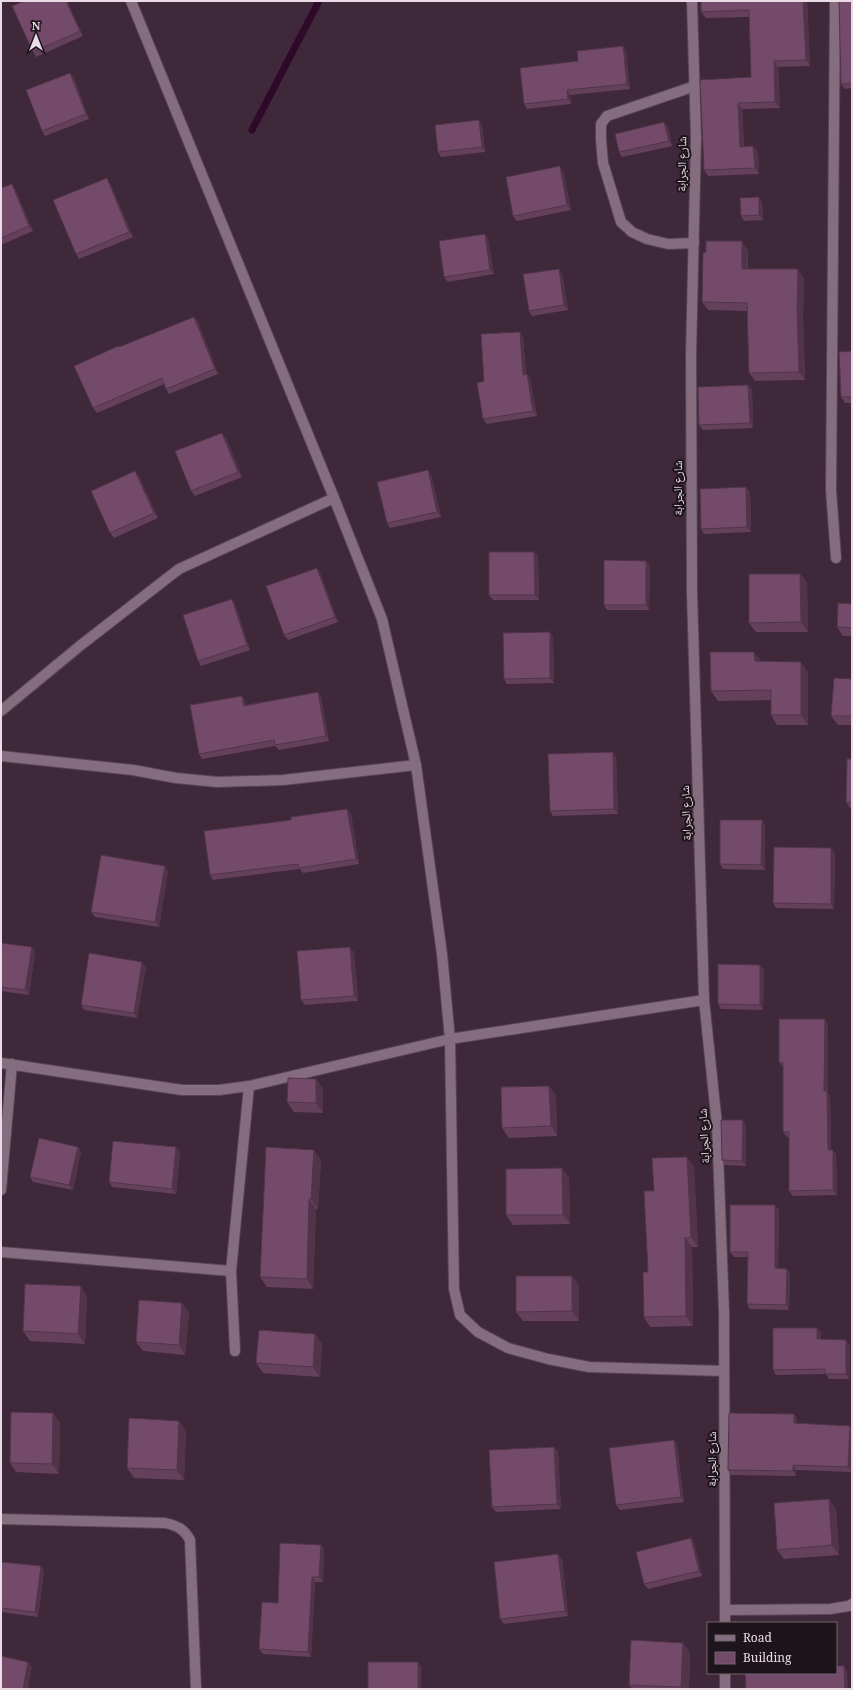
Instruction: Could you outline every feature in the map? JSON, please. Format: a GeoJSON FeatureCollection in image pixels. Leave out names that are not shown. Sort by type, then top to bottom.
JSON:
{"type":"FeatureCollection","features":[{"type":"Feature","properties":{"kind":"street"},"geometry":{"type":"LineString","coordinates":[[131,1],[382,619],[416,765],[442,954],[450,1039],[454,1289],[460,1315],[478,1332],[508,1348],[548,1359],[589,1367],[724,1371]]}},
{"type":"Feature","properties":{"kind":"street","name":"شارع الجرابة"},"geometry":{"type":"LineString","coordinates":[[692,1],[696,138],[691,355],[692,593],[704,1000],[717,1125],[724,1312],[725,1622]]}},
{"type":"Feature","properties":{"kind":"street"},"geometry":{"type":"LineString","coordinates":[[835,1],[831,490],[836,558]]}},
{"type":"Feature","properties":{"kind":"street"},"geometry":{"type":"LineString","coordinates":[[694,243],[668,244],[647,238],[632,232],[621,222],[603,163],[601,124],[608,116],[695,86]]}},
{"type":"Feature","properties":{"kind":"street"},"geometry":{"type":"LineString","coordinates":[[1,711],[81,645],[179,569],[334,498]]}},
{"type":"Feature","properties":{"kind":"street"},"geometry":{"type":"LineString","coordinates":[[1,756],[133,770],[176,778],[218,782],[283,780],[416,765]]}},
{"type":"Feature","properties":{"kind":"street"},"geometry":{"type":"LineString","coordinates":[[1,1063],[182,1090],[219,1090],[249,1086],[450,1039],[704,1000]]}},
{"type":"Feature","properties":{"kind":"street"},"geometry":{"type":"LineString","coordinates":[[1,1190],[12,1064]]}},
{"type":"Feature","properties":{"kind":"street"},"geometry":{"type":"LineString","coordinates":[[235,1352],[231,1271],[249,1086]]}},
{"type":"Feature","properties":{"kind":"street"},"geometry":{"type":"LineString","coordinates":[[1,1252],[231,1271]]}},
{"type":"Feature","properties":{"kind":"street"},"geometry":{"type":"LineString","coordinates":[[1,1519],[165,1524],[178,1526],[185,1531],[190,1540],[196,1689]]}},
{"type":"Feature","properties":{"kind":"street"},"geometry":{"type":"LineString","coordinates":[[725,1610],[830,1608],[850,1606],[852,1604]]}},
{"type":"Feature","properties":{"kind":"street"},"geometry":{"type":"LineString","coordinates":[[725,1674],[725,1689]]}},
{"type":"Feature","properties":{"kind":"building"},"geometry":{"type":"Polygon","coordinates":[[[24,1],[66,1],[80,31],[33,52],[12,6],[24,1]]]}},
{"type":"Feature","properties":{"kind":"building"},"geometry":{"type":"Polygon","coordinates":[[[701,1],[803,1],[806,60],[774,61],[775,102],[738,103],[740,147],[753,146],[755,168],[704,170],[700,80],[751,77],[749,10],[701,12],[701,1]]]}},
{"type":"Feature","properties":{"kind":"building"},"geometry":{"type":"Polygon","coordinates":[[[839,1],[852,1],[852,83],[841,84],[839,1]]]}},
{"type":"Feature","properties":{"kind":"building"},"geometry":{"type":"Polygon","coordinates":[[[623,46],[627,84],[567,90],[568,99],[524,104],[520,68],[578,61],[577,51],[623,46]]]}},
{"type":"Feature","properties":{"kind":"building"},"geometry":{"type":"Polygon","coordinates":[[[70,73],[86,114],[42,131],[26,90],[70,73]]]}},
{"type":"Feature","properties":{"kind":"building"},"geometry":{"type":"Polygon","coordinates":[[[479,120],[482,147],[438,152],[435,125],[479,120]]]}},
{"type":"Feature","properties":{"kind":"building"},"geometry":{"type":"Polygon","coordinates":[[[664,122],[669,141],[619,152],[615,134],[664,122]]]}},
{"type":"Feature","properties":{"kind":"building"},"geometry":{"type":"Polygon","coordinates":[[[560,166],[567,205],[513,216],[506,177],[560,166]]]}},
{"type":"Feature","properties":{"kind":"building"},"geometry":{"type":"Polygon","coordinates":[[[107,178],[129,232],[76,254],[53,200],[107,178]]]}},
{"type":"Feature","properties":{"kind":"building"},"geometry":{"type":"Polygon","coordinates":[[[12,184],[29,226],[1,238],[1,188],[12,184]]]}},
{"type":"Feature","properties":{"kind":"building"},"geometry":{"type":"Polygon","coordinates":[[[759,197],[759,215],[741,216],[740,198],[759,197]]]}},
{"type":"Feature","properties":{"kind":"building"},"geometry":{"type":"Polygon","coordinates":[[[485,234],[490,270],[444,277],[439,241],[485,234]]]}},
{"type":"Feature","properties":{"kind":"building"},"geometry":{"type":"Polygon","coordinates":[[[706,241],[742,241],[742,269],[798,269],[797,308],[799,372],[749,373],[747,303],[702,302],[703,253],[706,252],[706,241]]]}},
{"type":"Feature","properties":{"kind":"building"},"geometry":{"type":"Polygon","coordinates":[[[559,269],[564,305],[529,311],[523,274],[559,269]]]}},
{"type":"Feature","properties":{"kind":"building"},"geometry":{"type":"Polygon","coordinates":[[[194,317],[215,369],[166,389],[162,378],[93,408],[74,366],[118,346],[119,347],[194,317]]]}},
{"type":"Feature","properties":{"kind":"building"},"geometry":{"type":"Polygon","coordinates":[[[520,332],[523,375],[527,374],[533,411],[483,419],[477,383],[484,381],[481,334],[520,332]]]}},
{"type":"Feature","properties":{"kind":"building"},"geometry":{"type":"Polygon","coordinates":[[[852,351],[852,397],[841,397],[839,352],[852,351]]]}},
{"type":"Feature","properties":{"kind":"building"},"geometry":{"type":"Polygon","coordinates":[[[748,385],[750,423],[699,425],[698,387],[748,385]]]}},
{"type":"Feature","properties":{"kind":"building"},"geometry":{"type":"Polygon","coordinates":[[[222,433],[238,472],[191,491],[175,451],[222,433]]]}},
{"type":"Feature","properties":{"kind":"building"},"geometry":{"type":"Polygon","coordinates":[[[428,470],[437,512],[387,523],[377,482],[428,470]]]}},
{"type":"Feature","properties":{"kind":"building"},"geometry":{"type":"Polygon","coordinates":[[[135,471],[154,513],[110,533],[91,491],[135,471]]]}},
{"type":"Feature","properties":{"kind":"building"},"geometry":{"type":"Polygon","coordinates":[[[746,487],[747,527],[701,529],[700,489],[746,487]]]}},
{"type":"Feature","properties":{"kind":"building"},"geometry":{"type":"Polygon","coordinates":[[[489,552],[534,552],[535,595],[489,595],[489,552]]]}},
{"type":"Feature","properties":{"kind":"building"},"geometry":{"type":"Polygon","coordinates":[[[604,560],[646,561],[646,605],[604,605],[604,560]]]}},
{"type":"Feature","properties":{"kind":"building"},"geometry":{"type":"Polygon","coordinates":[[[317,568],[335,617],[284,635],[266,586],[317,568]]]}},
{"type":"Feature","properties":{"kind":"building"},"geometry":{"type":"Polygon","coordinates":[[[749,574],[800,574],[801,622],[749,623],[749,574]]]}},
{"type":"Feature","properties":{"kind":"building"},"geometry":{"type":"Polygon","coordinates":[[[232,599],[247,645],[198,661],[183,615],[232,599]]]}},
{"type":"Feature","properties":{"kind":"building"},"geometry":{"type":"Polygon","coordinates":[[[838,603],[852,604],[852,628],[837,627],[838,603]]]}},
{"type":"Feature","properties":{"kind":"building"},"geometry":{"type":"Polygon","coordinates":[[[550,632],[550,678],[504,679],[503,633],[550,632]]]}},
{"type":"Feature","properties":{"kind":"building"},"geometry":{"type":"Polygon","coordinates":[[[710,652],[754,652],[755,661],[801,662],[801,715],[771,715],[771,690],[711,691],[710,652]]]}},
{"type":"Feature","properties":{"kind":"building"},"geometry":{"type":"Polygon","coordinates":[[[834,678],[852,679],[852,716],[831,716],[834,678]]]}},
{"type":"Feature","properties":{"kind":"building"},"geometry":{"type":"Polygon","coordinates":[[[318,692],[326,736],[275,745],[274,740],[199,754],[190,705],[242,696],[244,706],[318,692]]]}},
{"type":"Feature","properties":{"kind":"building"},"geometry":{"type":"Polygon","coordinates":[[[613,752],[614,809],[550,811],[548,754],[613,752]]]}},
{"type":"Feature","properties":{"kind":"building"},"geometry":{"type":"Polygon","coordinates":[[[847,759],[852,759],[852,802],[846,802],[847,759]]]}},
{"type":"Feature","properties":{"kind":"building"},"geometry":{"type":"Polygon","coordinates":[[[347,809],[356,859],[299,868],[298,864],[210,875],[204,831],[291,820],[291,817],[347,809]]]}},
{"type":"Feature","properties":{"kind":"building"},"geometry":{"type":"Polygon","coordinates":[[[720,820],[762,820],[761,865],[720,864],[720,820]]]}},
{"type":"Feature","properties":{"kind":"building"},"geometry":{"type":"Polygon","coordinates":[[[774,847],[831,848],[831,904],[773,903],[774,847]]]}},
{"type":"Feature","properties":{"kind":"building"},"geometry":{"type":"Polygon","coordinates":[[[101,855],[165,866],[155,922],[91,912],[101,855]]]}},
{"type":"Feature","properties":{"kind":"building"},"geometry":{"type":"Polygon","coordinates":[[[1,943],[32,947],[25,990],[1,987],[1,943]]]}},
{"type":"Feature","properties":{"kind":"building"},"geometry":{"type":"Polygon","coordinates":[[[350,947],[354,996],[301,1000],[297,951],[350,947]]]}},
{"type":"Feature","properties":{"kind":"building"},"geometry":{"type":"Polygon","coordinates":[[[89,953],[142,962],[134,1013],[81,1005],[89,953]]]}},
{"type":"Feature","properties":{"kind":"building"},"geometry":{"type":"Polygon","coordinates":[[[718,964],[760,965],[760,1005],[718,1004],[718,964]]]}},
{"type":"Feature","properties":{"kind":"building"},"geometry":{"type":"Polygon","coordinates":[[[779,1019],[825,1019],[824,1091],[827,1091],[828,1150],[833,1150],[833,1190],[789,1191],[789,1132],[783,1132],[783,1063],[779,1062],[779,1019]]]}},
{"type":"Feature","properties":{"kind":"building"},"geometry":{"type":"Polygon","coordinates":[[[288,1078],[316,1079],[316,1103],[287,1102],[288,1078]]]}},
{"type":"Feature","properties":{"kind":"building"},"geometry":{"type":"Polygon","coordinates":[[[549,1086],[551,1126],[502,1128],[501,1087],[549,1086]]]}},
{"type":"Feature","properties":{"kind":"building"},"geometry":{"type":"Polygon","coordinates":[[[721,1120],[743,1120],[742,1161],[722,1160],[721,1120]]]}},
{"type":"Feature","properties":{"kind":"building"},"geometry":{"type":"Polygon","coordinates":[[[39,1138],[78,1147],[69,1185],[30,1177],[39,1138]]]}},
{"type":"Feature","properties":{"kind":"building"},"geometry":{"type":"Polygon","coordinates":[[[113,1141],[176,1147],[172,1189],[109,1182],[113,1141]]]}},
{"type":"Feature","properties":{"kind":"building"},"geometry":{"type":"Polygon","coordinates":[[[266,1147],[314,1150],[311,1199],[309,1199],[307,1279],[260,1277],[266,1147]]]}},
{"type":"Feature","properties":{"kind":"building"},"geometry":{"type":"Polygon","coordinates":[[[687,1157],[691,1237],[685,1238],[686,1316],[644,1317],[643,1272],[648,1272],[644,1191],[654,1191],[652,1158],[687,1157]]]}},
{"type":"Feature","properties":{"kind":"building"},"geometry":{"type":"Polygon","coordinates":[[[562,1168],[563,1215],[506,1215],[506,1169],[562,1168]]]}},
{"type":"Feature","properties":{"kind":"building"},"geometry":{"type":"Polygon","coordinates":[[[730,1205],[775,1205],[775,1268],[787,1269],[786,1305],[747,1304],[748,1252],[730,1252],[730,1205]]]}},
{"type":"Feature","properties":{"kind":"building"},"geometry":{"type":"Polygon","coordinates":[[[516,1276],[572,1276],[572,1311],[516,1312],[516,1276]]]}},
{"type":"Feature","properties":{"kind":"building"},"geometry":{"type":"Polygon","coordinates":[[[25,1284],[81,1286],[78,1334],[23,1331],[25,1284]]]}},
{"type":"Feature","properties":{"kind":"building"},"geometry":{"type":"Polygon","coordinates":[[[139,1300],[182,1303],[179,1345],[136,1342],[139,1300]]]}},
{"type":"Feature","properties":{"kind":"building"},"geometry":{"type":"Polygon","coordinates":[[[773,1328],[817,1328],[817,1339],[846,1340],[846,1374],[825,1374],[825,1369],[773,1370],[773,1328]]]}},
{"type":"Feature","properties":{"kind":"building"},"geometry":{"type":"Polygon","coordinates":[[[259,1330],[315,1334],[313,1367],[256,1363],[259,1330]]]}},
{"type":"Feature","properties":{"kind":"building"},"geometry":{"type":"Polygon","coordinates":[[[11,1412],[53,1413],[52,1464],[10,1463],[11,1412]]]}},
{"type":"Feature","properties":{"kind":"building"},"geometry":{"type":"Polygon","coordinates":[[[729,1413],[794,1414],[794,1423],[850,1426],[848,1467],[793,1465],[793,1471],[728,1470],[729,1413]]]}},
{"type":"Feature","properties":{"kind":"building"},"geometry":{"type":"Polygon","coordinates":[[[129,1418],[179,1421],[177,1470],[127,1468],[129,1418]]]}},
{"type":"Feature","properties":{"kind":"building"},"geometry":{"type":"Polygon","coordinates":[[[674,1440],[681,1497],[616,1505],[609,1448],[674,1440]]]}},
{"type":"Feature","properties":{"kind":"building"},"geometry":{"type":"Polygon","coordinates":[[[554,1447],[557,1504],[492,1507],[489,1450],[554,1447]]]}},
{"type":"Feature","properties":{"kind":"building"},"geometry":{"type":"Polygon","coordinates":[[[829,1499],[832,1545],[777,1550],[774,1503],[829,1499]]]}},
{"type":"Feature","properties":{"kind":"building"},"geometry":{"type":"Polygon","coordinates":[[[691,1538],[699,1571],[644,1584],[636,1552],[691,1538]]]}},
{"type":"Feature","properties":{"kind":"building"},"geometry":{"type":"Polygon","coordinates":[[[280,1543],[321,1545],[319,1577],[312,1577],[308,1652],[259,1649],[262,1602],[278,1603],[280,1543]]]}},
{"type":"Feature","properties":{"kind":"building"},"geometry":{"type":"Polygon","coordinates":[[[558,1554],[565,1611],[500,1619],[494,1562],[558,1554]]]}},
{"type":"Feature","properties":{"kind":"building"},"geometry":{"type":"Polygon","coordinates":[[[1,1562],[41,1566],[35,1612],[1,1608],[1,1562]]]}},
{"type":"Feature","properties":{"kind":"building"},"geometry":{"type":"Polygon","coordinates":[[[631,1640],[683,1643],[681,1687],[629,1685],[631,1640]]]}},
{"type":"Feature","properties":{"kind":"building"},"geometry":{"type":"Polygon","coordinates":[[[1,1656],[28,1662],[23,1689],[1,1689],[1,1656]]]}},
{"type":"Feature","properties":{"kind":"building"},"geometry":{"type":"Polygon","coordinates":[[[368,1662],[418,1662],[418,1689],[368,1689],[368,1662]]]}},
{"type":"Feature","properties":{"kind":"building"},"geometry":{"type":"Polygon","coordinates":[[[837,1666],[844,1666],[845,1689],[746,1689],[745,1674],[837,1674],[837,1666]]]}},
{"type":"Feature","properties":{"kind":"waterway"},"geometry":{"type":"LineString","coordinates":[[252,130],[319,1]]}}]}
